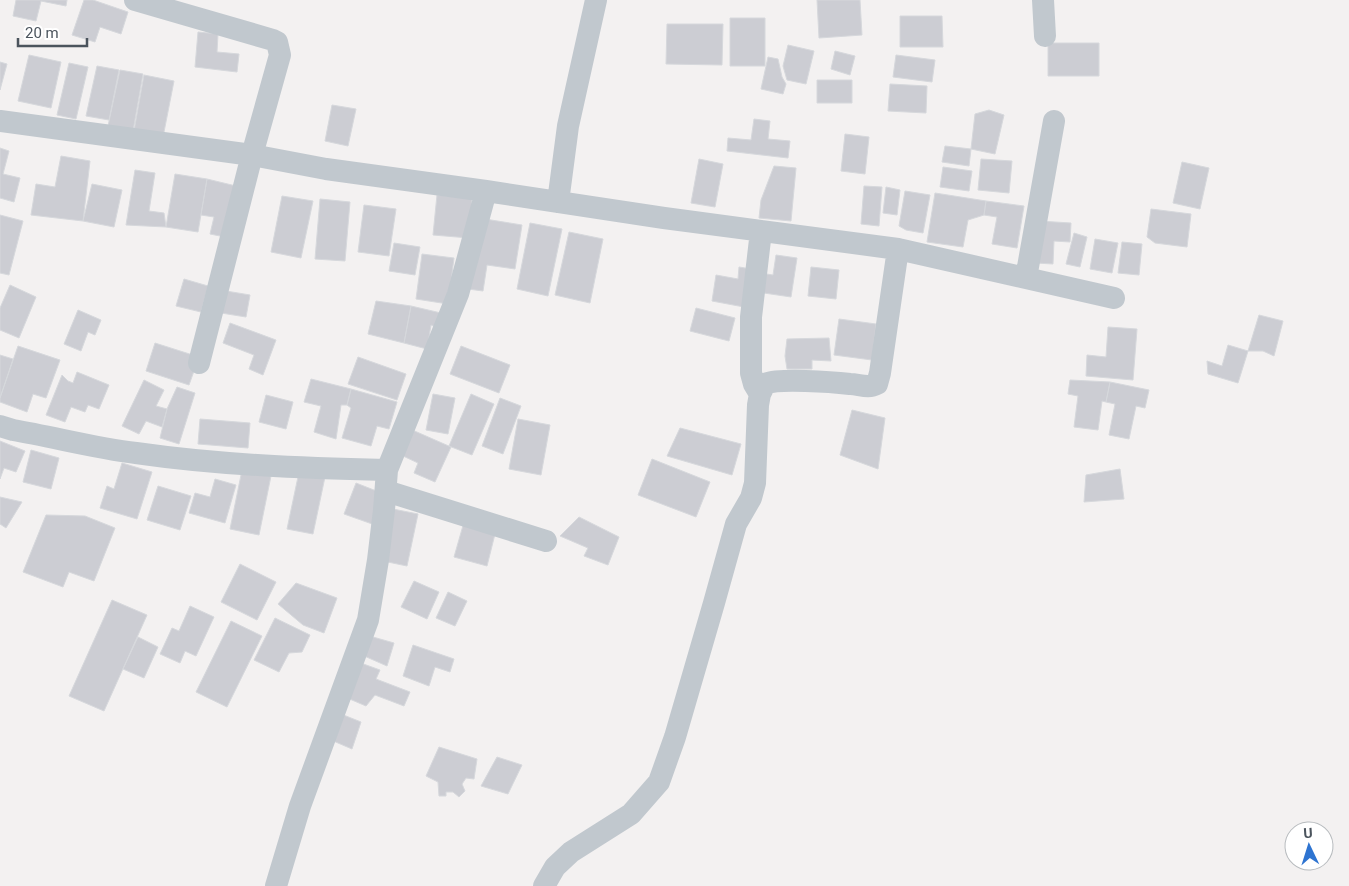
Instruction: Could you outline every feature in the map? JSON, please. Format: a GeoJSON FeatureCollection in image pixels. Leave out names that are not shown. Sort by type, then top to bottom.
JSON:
{"type":"FeatureCollection","features":[{"type":"Feature","properties":{"kind":"street"},"geometry":{"type":"LineString","coordinates":[[135,0],[277,42],[280,55],[252,155],[199,363]]}},
{"type":"Feature","properties":{"kind":"street"},"geometry":{"type":"LineString","coordinates":[[558,202],[568,126],[596,0]]}},
{"type":"Feature","properties":{"kind":"street"},"geometry":{"type":"LineString","coordinates":[[1043,0],[1045,36]]}},
{"type":"Feature","properties":{"kind":"street"},"geometry":{"type":"LineString","coordinates":[[0,121],[252,155],[326,170],[898,249],[1114,298]]}},
{"type":"Feature","properties":{"kind":"street"},"geometry":{"type":"LineString","coordinates":[[1026,278],[1054,121]]}},
{"type":"Feature","properties":{"kind":"street"},"geometry":{"type":"LineString","coordinates":[[276,886],[300,806],[368,620],[378,560],[387,480],[458,294],[486,191]]}},
{"type":"Feature","properties":{"kind":"street"},"geometry":{"type":"LineString","coordinates":[[760,394],[752,380],[751,317],[761,231]]}},
{"type":"Feature","properties":{"kind":"street"},"geometry":{"type":"LineString","coordinates":[[544,886],[555,867],[571,852],[631,814],[659,782],[675,737],[736,524],[751,498],[755,483],[760,394],[765,384],[777,381],[866,386],[876,384],[879,381],[898,249]]}},
{"type":"Feature","properties":{"kind":"street"},"geometry":{"type":"LineString","coordinates":[[0,426],[135,453],[294,468],[387,480],[546,541]]}},
{"type":"Feature","properties":{"kind":"building"},"geometry":{"type":"Polygon","coordinates":[[[16,0],[67,0],[66,6],[41,1],[36,21],[13,16],[16,0]]]}},
{"type":"Feature","properties":{"kind":"building"},"geometry":{"type":"Polygon","coordinates":[[[84,0],[93,0],[128,12],[121,34],[100,27],[95,42],[72,35],[84,0]]]}},
{"type":"Feature","properties":{"kind":"building"},"geometry":{"type":"Polygon","coordinates":[[[817,0],[860,0],[862,35],[819,38],[817,0]]]}},
{"type":"Feature","properties":{"kind":"building"},"geometry":{"type":"Polygon","coordinates":[[[900,16],[942,16],[943,47],[900,47],[900,16]]]}},
{"type":"Feature","properties":{"kind":"building"},"geometry":{"type":"Polygon","coordinates":[[[730,18],[765,18],[765,66],[730,66],[730,18]]]}},
{"type":"Feature","properties":{"kind":"building"},"geometry":{"type":"Polygon","coordinates":[[[667,24],[723,24],[722,65],[666,64],[667,24]]]}},
{"type":"Feature","properties":{"kind":"building"},"geometry":{"type":"Polygon","coordinates":[[[198,32],[218,34],[217,52],[239,54],[237,72],[195,67],[198,32]]]}},
{"type":"Feature","properties":{"kind":"building"},"geometry":{"type":"Polygon","coordinates":[[[1048,43],[1099,43],[1099,76],[1048,76],[1048,43]]]}},
{"type":"Feature","properties":{"kind":"building"},"geometry":{"type":"Polygon","coordinates":[[[788,45],[814,51],[806,84],[787,80],[783,66],[788,45]]]}},
{"type":"Feature","properties":{"kind":"building"},"geometry":{"type":"Polygon","coordinates":[[[835,51],[855,56],[850,75],[831,69],[835,51]]]}},
{"type":"Feature","properties":{"kind":"building"},"geometry":{"type":"Polygon","coordinates":[[[29,55],[61,62],[51,108],[18,101],[29,55]]]}},
{"type":"Feature","properties":{"kind":"building"},"geometry":{"type":"Polygon","coordinates":[[[896,55],[935,60],[932,82],[893,77],[896,55]]]}},
{"type":"Feature","properties":{"kind":"building"},"geometry":{"type":"Polygon","coordinates":[[[768,57],[778,59],[782,77],[786,84],[783,94],[761,89],[768,57]]]}},
{"type":"Feature","properties":{"kind":"building"},"geometry":{"type":"Polygon","coordinates":[[[0,62],[7,64],[0,90],[0,62]]]}},
{"type":"Feature","properties":{"kind":"building"},"geometry":{"type":"Polygon","coordinates":[[[69,63],[88,67],[76,119],[57,115],[69,63]]]}},
{"type":"Feature","properties":{"kind":"building"},"geometry":{"type":"Polygon","coordinates":[[[97,66],[119,70],[109,120],[86,116],[97,66]]]}},
{"type":"Feature","properties":{"kind":"building"},"geometry":{"type":"Polygon","coordinates":[[[120,70],[143,74],[133,131],[108,126],[120,70]]]}},
{"type":"Feature","properties":{"kind":"building"},"geometry":{"type":"Polygon","coordinates":[[[144,75],[174,81],[163,137],[134,131],[144,75]]]}},
{"type":"Feature","properties":{"kind":"building"},"geometry":{"type":"Polygon","coordinates":[[[817,80],[852,80],[852,103],[817,103],[817,80]]]}},
{"type":"Feature","properties":{"kind":"building"},"geometry":{"type":"Polygon","coordinates":[[[890,84],[927,86],[926,113],[888,111],[890,84]]]}},
{"type":"Feature","properties":{"kind":"building"},"geometry":{"type":"Polygon","coordinates":[[[332,105],[356,109],[348,146],[325,141],[332,105]]]}},
{"type":"Feature","properties":{"kind":"building"},"geometry":{"type":"Polygon","coordinates":[[[989,110],[1004,115],[995,154],[971,149],[975,114],[989,110]]]}},
{"type":"Feature","properties":{"kind":"building"},"geometry":{"type":"Polygon","coordinates":[[[754,119],[770,121],[768,139],[790,141],[788,158],[727,151],[728,138],[751,140],[754,119]]]}},
{"type":"Feature","properties":{"kind":"building"},"geometry":{"type":"Polygon","coordinates":[[[845,134],[869,137],[865,174],[841,171],[845,134]]]}},
{"type":"Feature","properties":{"kind":"building"},"geometry":{"type":"Polygon","coordinates":[[[945,146],[971,149],[969,166],[942,162],[945,146]]]}},
{"type":"Feature","properties":{"kind":"building"},"geometry":{"type":"Polygon","coordinates":[[[0,148],[9,151],[3,174],[20,178],[14,202],[0,198],[0,148]]]}},
{"type":"Feature","properties":{"kind":"building"},"geometry":{"type":"Polygon","coordinates":[[[61,156],[90,161],[83,221],[31,215],[36,184],[55,187],[61,156]]]}},
{"type":"Feature","properties":{"kind":"building"},"geometry":{"type":"Polygon","coordinates":[[[699,159],[723,164],[715,207],[691,203],[699,159]]]}},
{"type":"Feature","properties":{"kind":"building"},"geometry":{"type":"Polygon","coordinates":[[[981,159],[1012,161],[1009,193],[978,190],[981,159]]]}},
{"type":"Feature","properties":{"kind":"building"},"geometry":{"type":"Polygon","coordinates":[[[1182,162],[1209,168],[1200,209],[1173,203],[1182,162]]]}},
{"type":"Feature","properties":{"kind":"building"},"geometry":{"type":"Polygon","coordinates":[[[774,166],[796,168],[791,221],[759,218],[761,200],[774,166]]]}},
{"type":"Feature","properties":{"kind":"building"},"geometry":{"type":"Polygon","coordinates":[[[943,167],[972,171],[969,191],[940,187],[943,167]]]}},
{"type":"Feature","properties":{"kind":"building"},"geometry":{"type":"Polygon","coordinates":[[[135,170],[155,173],[149,211],[164,213],[166,227],[126,225],[135,170]]]}},
{"type":"Feature","properties":{"kind":"building"},"geometry":{"type":"Polygon","coordinates":[[[175,174],[207,179],[198,232],[166,227],[175,174]]]}},
{"type":"Feature","properties":{"kind":"building"},"geometry":{"type":"Polygon","coordinates":[[[207,179],[236,186],[225,237],[210,234],[214,217],[201,215],[207,179]]]}},
{"type":"Feature","properties":{"kind":"building"},"geometry":{"type":"Polygon","coordinates":[[[92,184],[122,190],[114,227],[83,221],[92,184]]]}},
{"type":"Feature","properties":{"kind":"building"},"geometry":{"type":"Polygon","coordinates":[[[864,186],[882,187],[879,226],[861,224],[864,186]]]}},
{"type":"Feature","properties":{"kind":"building"},"geometry":{"type":"Polygon","coordinates":[[[886,187],[900,190],[897,215],[883,213],[886,187]]]}},
{"type":"Feature","properties":{"kind":"building"},"geometry":{"type":"Polygon","coordinates":[[[905,191],[930,195],[923,233],[906,230],[899,226],[905,191]]]}},
{"type":"Feature","properties":{"kind":"building"},"geometry":{"type":"Polygon","coordinates":[[[935,193],[986,201],[984,215],[968,220],[963,247],[927,242],[935,193]]]}},
{"type":"Feature","properties":{"kind":"building"},"geometry":{"type":"Polygon","coordinates":[[[437,195],[472,198],[469,238],[433,235],[437,195]]]}},
{"type":"Feature","properties":{"kind":"building"},"geometry":{"type":"Polygon","coordinates":[[[282,196],[313,201],[301,258],[271,252],[282,196]]]}},
{"type":"Feature","properties":{"kind":"building"},"geometry":{"type":"Polygon","coordinates":[[[320,199],[350,202],[345,261],[315,259],[320,199]]]}},
{"type":"Feature","properties":{"kind":"building"},"geometry":{"type":"Polygon","coordinates":[[[986,201],[1024,206],[1017,248],[992,244],[997,217],[984,215],[986,201]]]}},
{"type":"Feature","properties":{"kind":"building"},"geometry":{"type":"Polygon","coordinates":[[[364,205],[396,209],[389,256],[358,252],[364,205]]]}},
{"type":"Feature","properties":{"kind":"building"},"geometry":{"type":"Polygon","coordinates":[[[1151,209],[1191,214],[1187,247],[1155,243],[1147,237],[1151,209]]]}},
{"type":"Feature","properties":{"kind":"building"},"geometry":{"type":"Polygon","coordinates":[[[0,215],[23,221],[9,275],[0,273],[0,215]]]}},
{"type":"Feature","properties":{"kind":"building"},"geometry":{"type":"Polygon","coordinates":[[[479,218],[522,225],[515,269],[487,265],[483,291],[468,289],[479,218]]]}},
{"type":"Feature","properties":{"kind":"building"},"geometry":{"type":"Polygon","coordinates":[[[1039,221],[1071,223],[1070,242],[1054,241],[1053,264],[1036,263],[1039,221]]]}},
{"type":"Feature","properties":{"kind":"building"},"geometry":{"type":"Polygon","coordinates":[[[530,223],[562,229],[548,296],[517,289],[530,223]]]}},
{"type":"Feature","properties":{"kind":"building"},"geometry":{"type":"Polygon","coordinates":[[[569,232],[603,239],[590,303],[555,295],[569,232]]]}},
{"type":"Feature","properties":{"kind":"building"},"geometry":{"type":"Polygon","coordinates":[[[1074,233],[1087,237],[1080,267],[1066,264],[1074,233]]]}},
{"type":"Feature","properties":{"kind":"building"},"geometry":{"type":"Polygon","coordinates":[[[1095,239],[1118,243],[1112,273],[1090,269],[1095,239]]]}},
{"type":"Feature","properties":{"kind":"building"},"geometry":{"type":"Polygon","coordinates":[[[1122,242],[1142,244],[1139,275],[1118,273],[1122,242]]]}},
{"type":"Feature","properties":{"kind":"building"},"geometry":{"type":"Polygon","coordinates":[[[394,243],[420,247],[415,275],[389,271],[394,243]]]}},
{"type":"Feature","properties":{"kind":"building"},"geometry":{"type":"Polygon","coordinates":[[[422,254],[454,258],[448,304],[416,299],[422,254]]]}},
{"type":"Feature","properties":{"kind":"building"},"geometry":{"type":"Polygon","coordinates":[[[776,255],[797,258],[791,297],[757,292],[760,273],[773,275],[776,255]]]}},
{"type":"Feature","properties":{"kind":"building"},"geometry":{"type":"Polygon","coordinates":[[[739,267],[751,269],[744,307],[712,301],[716,275],[738,279],[739,267]]]}},
{"type":"Feature","properties":{"kind":"building"},"geometry":{"type":"Polygon","coordinates":[[[811,267],[839,270],[836,299],[808,296],[811,267]]]}},
{"type":"Feature","properties":{"kind":"building"},"geometry":{"type":"Polygon","coordinates":[[[184,279],[208,286],[201,312],[176,306],[184,279]]]}},
{"type":"Feature","properties":{"kind":"building"},"geometry":{"type":"Polygon","coordinates":[[[10,285],[36,297],[19,338],[0,330],[0,308],[10,285]]]}},
{"type":"Feature","properties":{"kind":"building"},"geometry":{"type":"Polygon","coordinates":[[[220,290],[250,295],[246,317],[215,312],[220,290]]]}},
{"type":"Feature","properties":{"kind":"building"},"geometry":{"type":"Polygon","coordinates":[[[376,301],[411,306],[404,343],[368,334],[376,301]]]}},
{"type":"Feature","properties":{"kind":"building"},"geometry":{"type":"Polygon","coordinates":[[[411,306],[441,313],[438,328],[431,325],[427,349],[404,343],[411,306]]]}},
{"type":"Feature","properties":{"kind":"building"},"geometry":{"type":"Polygon","coordinates":[[[696,308],[735,318],[729,341],[690,331],[696,308]]]}},
{"type":"Feature","properties":{"kind":"building"},"geometry":{"type":"Polygon","coordinates":[[[78,310],[101,320],[95,335],[88,332],[81,351],[64,344],[78,310]]]}},
{"type":"Feature","properties":{"kind":"building"},"geometry":{"type":"Polygon","coordinates":[[[1259,315],[1283,321],[1274,356],[1263,351],[1248,351],[1259,315]]]}},
{"type":"Feature","properties":{"kind":"building"},"geometry":{"type":"Polygon","coordinates":[[[839,319],[876,324],[872,360],[834,355],[839,319]]]}},
{"type":"Feature","properties":{"kind":"building"},"geometry":{"type":"Polygon","coordinates":[[[230,323],[276,340],[263,375],[249,369],[254,355],[223,343],[230,323]]]}},
{"type":"Feature","properties":{"kind":"building"},"geometry":{"type":"Polygon","coordinates":[[[1108,327],[1137,329],[1133,380],[1086,376],[1087,355],[1106,357],[1108,327]]]}},
{"type":"Feature","properties":{"kind":"building"},"geometry":{"type":"Polygon","coordinates":[[[829,338],[831,361],[812,360],[812,369],[787,369],[785,356],[787,339],[829,338]]]}},
{"type":"Feature","properties":{"kind":"building"},"geometry":{"type":"Polygon","coordinates":[[[155,343],[199,357],[189,385],[146,371],[155,343]]]}},
{"type":"Feature","properties":{"kind":"building"},"geometry":{"type":"Polygon","coordinates":[[[1228,345],[1248,351],[1238,383],[1208,374],[1207,361],[1222,366],[1228,345]]]}},
{"type":"Feature","properties":{"kind":"building"},"geometry":{"type":"Polygon","coordinates":[[[18,346],[60,360],[46,398],[33,394],[27,412],[0,402],[18,346]]]}},
{"type":"Feature","properties":{"kind":"building"},"geometry":{"type":"Polygon","coordinates":[[[461,346],[510,365],[499,393],[450,374],[461,346]]]}},
{"type":"Feature","properties":{"kind":"building"},"geometry":{"type":"Polygon","coordinates":[[[0,355],[13,359],[0,398],[0,355]]]}},
{"type":"Feature","properties":{"kind":"building"},"geometry":{"type":"Polygon","coordinates":[[[358,357],[406,374],[397,400],[348,384],[358,357]]]}},
{"type":"Feature","properties":{"kind":"building"},"geometry":{"type":"Polygon","coordinates":[[[77,372],[109,385],[99,409],[88,405],[85,412],[71,407],[65,422],[46,415],[62,375],[73,383],[77,372]]]}},
{"type":"Feature","properties":{"kind":"building"},"geometry":{"type":"Polygon","coordinates":[[[311,379],[351,389],[347,405],[341,405],[336,439],[314,432],[321,406],[304,402],[311,379]]]}},
{"type":"Feature","properties":{"kind":"building"},"geometry":{"type":"Polygon","coordinates":[[[144,380],[164,390],[156,406],[167,409],[162,427],[146,421],[139,434],[122,426],[144,380]]]}},
{"type":"Feature","properties":{"kind":"building"},"geometry":{"type":"Polygon","coordinates":[[[1070,380],[1110,382],[1106,402],[1102,401],[1098,430],[1074,427],[1078,396],[1068,394],[1070,380]]]}},
{"type":"Feature","properties":{"kind":"building"},"geometry":{"type":"Polygon","coordinates":[[[1110,382],[1149,390],[1145,408],[1136,406],[1129,439],[1109,435],[1115,404],[1106,402],[1110,382]]]}},
{"type":"Feature","properties":{"kind":"building"},"geometry":{"type":"Polygon","coordinates":[[[177,387],[195,393],[179,444],[160,438],[167,409],[177,387]]]}},
{"type":"Feature","properties":{"kind":"building"},"geometry":{"type":"Polygon","coordinates":[[[351,389],[397,402],[389,429],[377,426],[371,446],[342,438],[351,408],[347,405],[351,389]]]}},
{"type":"Feature","properties":{"kind":"building"},"geometry":{"type":"Polygon","coordinates":[[[433,394],[455,398],[448,434],[426,430],[433,394]]]}},
{"type":"Feature","properties":{"kind":"building"},"geometry":{"type":"Polygon","coordinates":[[[471,394],[494,404],[472,455],[449,446],[471,394]]]}},
{"type":"Feature","properties":{"kind":"building"},"geometry":{"type":"Polygon","coordinates":[[[266,395],[293,402],[286,429],[259,422],[266,395]]]}},
{"type":"Feature","properties":{"kind":"building"},"geometry":{"type":"Polygon","coordinates":[[[500,398],[521,406],[503,454],[482,446],[500,398]]]}},
{"type":"Feature","properties":{"kind":"building"},"geometry":{"type":"Polygon","coordinates":[[[852,410],[885,418],[878,469],[840,455],[852,410]]]}},
{"type":"Feature","properties":{"kind":"building"},"geometry":{"type":"Polygon","coordinates":[[[200,419],[250,423],[248,448],[198,444],[200,419]]]}},
{"type":"Feature","properties":{"kind":"building"},"geometry":{"type":"Polygon","coordinates":[[[518,419],[550,425],[541,475],[509,469],[518,419]]]}},
{"type":"Feature","properties":{"kind":"building"},"geometry":{"type":"Polygon","coordinates":[[[680,428],[741,444],[732,475],[667,456],[680,428]]]}},
{"type":"Feature","properties":{"kind":"building"},"geometry":{"type":"Polygon","coordinates":[[[410,429],[451,447],[435,482],[414,473],[418,463],[401,455],[410,429]]]}},
{"type":"Feature","properties":{"kind":"building"},"geometry":{"type":"Polygon","coordinates":[[[0,441],[25,451],[16,472],[4,468],[0,479],[0,441]]]}},
{"type":"Feature","properties":{"kind":"building"},"geometry":{"type":"Polygon","coordinates":[[[31,450],[59,458],[51,489],[23,482],[31,450]]]}},
{"type":"Feature","properties":{"kind":"building"},"geometry":{"type":"Polygon","coordinates":[[[652,459],[710,482],[696,517],[638,495],[652,459]]]}},
{"type":"Feature","properties":{"kind":"building"},"geometry":{"type":"Polygon","coordinates":[[[122,463],[152,472],[137,519],[100,508],[107,486],[114,489],[122,463]]]}},
{"type":"Feature","properties":{"kind":"building"},"geometry":{"type":"Polygon","coordinates":[[[1120,469],[1124,499],[1084,502],[1086,475],[1120,469]]]}},
{"type":"Feature","properties":{"kind":"building"},"geometry":{"type":"Polygon","coordinates":[[[242,470],[271,476],[259,535],[230,529],[242,470]]]}},
{"type":"Feature","properties":{"kind":"building"},"geometry":{"type":"Polygon","coordinates":[[[299,472],[325,477],[313,534],[287,529],[299,472]]]}},
{"type":"Feature","properties":{"kind":"building"},"geometry":{"type":"Polygon","coordinates":[[[215,479],[236,485],[225,523],[189,513],[195,493],[210,497],[215,479]]]}},
{"type":"Feature","properties":{"kind":"building"},"geometry":{"type":"Polygon","coordinates":[[[356,483],[379,492],[375,525],[344,514],[356,483]]]}},
{"type":"Feature","properties":{"kind":"building"},"geometry":{"type":"Polygon","coordinates":[[[158,486],[191,496],[180,530],[147,520],[158,486]]]}},
{"type":"Feature","properties":{"kind":"building"},"geometry":{"type":"Polygon","coordinates":[[[0,497],[22,502],[6,528],[0,524],[0,497]]]}},
{"type":"Feature","properties":{"kind":"building"},"geometry":{"type":"Polygon","coordinates":[[[393,509],[418,514],[407,566],[383,561],[393,509]]]}},
{"type":"Feature","properties":{"kind":"building"},"geometry":{"type":"Polygon","coordinates":[[[46,515],[85,516],[115,528],[94,581],[69,572],[63,587],[23,572],[46,515]]]}},
{"type":"Feature","properties":{"kind":"building"},"geometry":{"type":"Polygon","coordinates":[[[579,517],[619,537],[608,565],[584,556],[588,548],[560,536],[579,517]]]}},
{"type":"Feature","properties":{"kind":"building"},"geometry":{"type":"Polygon","coordinates":[[[464,522],[496,530],[487,566],[454,557],[464,522]]]}},
{"type":"Feature","properties":{"kind":"building"},"geometry":{"type":"Polygon","coordinates":[[[240,564],[276,582],[257,620],[221,602],[240,564]]]}},
{"type":"Feature","properties":{"kind":"building"},"geometry":{"type":"Polygon","coordinates":[[[414,581],[439,592],[427,619],[401,607],[414,581]]]}},
{"type":"Feature","properties":{"kind":"building"},"geometry":{"type":"Polygon","coordinates":[[[296,583],[337,598],[324,633],[303,625],[278,604],[296,583]]]}},
{"type":"Feature","properties":{"kind":"building"},"geometry":{"type":"Polygon","coordinates":[[[448,592],[467,601],[455,626],[436,618],[448,592]]]}},
{"type":"Feature","properties":{"kind":"building"},"geometry":{"type":"Polygon","coordinates":[[[112,600],[147,615],[104,711],[69,696],[112,600]]]}},
{"type":"Feature","properties":{"kind":"building"},"geometry":{"type":"Polygon","coordinates":[[[190,606],[214,617],[196,656],[185,651],[180,663],[160,654],[172,628],[179,631],[190,606]]]}},
{"type":"Feature","properties":{"kind":"building"},"geometry":{"type":"Polygon","coordinates":[[[275,618],[310,635],[302,652],[289,653],[279,672],[254,660],[275,618]]]}},
{"type":"Feature","properties":{"kind":"building"},"geometry":{"type":"Polygon","coordinates":[[[231,621],[262,636],[227,707],[196,692],[231,621]]]}},
{"type":"Feature","properties":{"kind":"building"},"geometry":{"type":"Polygon","coordinates":[[[366,635],[394,643],[387,666],[362,655],[366,635]]]}},
{"type":"Feature","properties":{"kind":"building"},"geometry":{"type":"Polygon","coordinates":[[[138,637],[158,647],[144,678],[123,669],[138,637]]]}},
{"type":"Feature","properties":{"kind":"building"},"geometry":{"type":"Polygon","coordinates":[[[413,645],[454,659],[450,672],[435,667],[429,686],[403,676],[413,645]]]}},
{"type":"Feature","properties":{"kind":"building"},"geometry":{"type":"Polygon","coordinates":[[[358,662],[380,670],[376,679],[410,692],[404,706],[375,695],[366,706],[345,697],[358,662]]]}},
{"type":"Feature","properties":{"kind":"building"},"geometry":{"type":"Polygon","coordinates":[[[341,714],[361,722],[352,749],[331,740],[341,714]]]}},
{"type":"Feature","properties":{"kind":"building"},"geometry":{"type":"Polygon","coordinates":[[[439,747],[477,759],[474,779],[466,778],[462,784],[465,791],[459,797],[453,792],[446,792],[446,796],[439,796],[438,782],[426,776],[439,747]]]}},
{"type":"Feature","properties":{"kind":"building"},"geometry":{"type":"Polygon","coordinates":[[[497,757],[522,765],[508,794],[481,786],[497,757]]]}}]}
